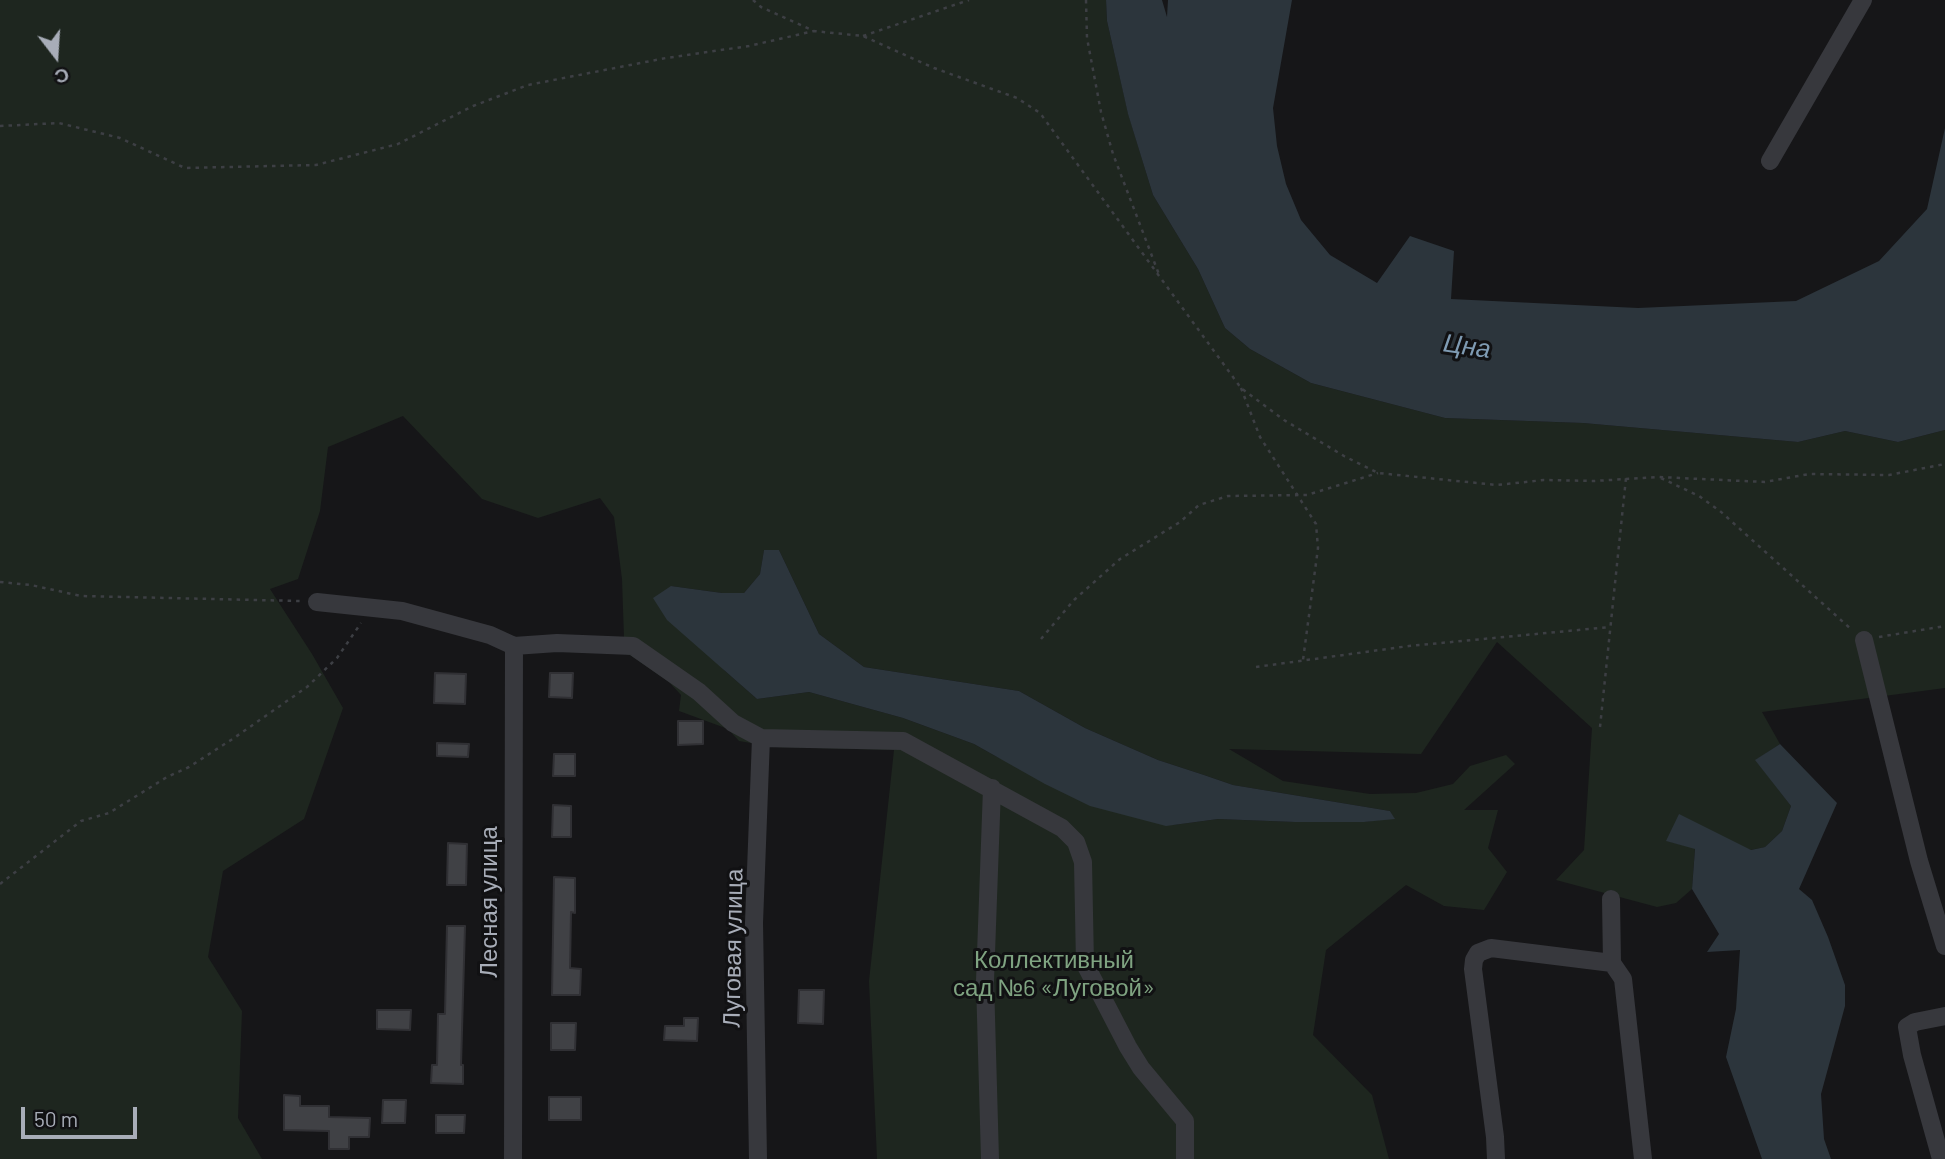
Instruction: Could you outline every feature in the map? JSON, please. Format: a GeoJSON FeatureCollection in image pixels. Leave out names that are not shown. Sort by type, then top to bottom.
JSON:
{"type":"FeatureCollection","features":[{"type":"Feature","properties":{"kind":"street"},"geometry":{"type":"LineString","coordinates":[[1770,160],[1863,0]]}},
{"type":"Feature","properties":{"kind":"street"},"geometry":{"type":"LineString","coordinates":[[317,602],[402,611],[490,635],[514,646],[557,643],[633,646],[699,692],[733,723],[761,738],[903,741],[1062,828],[1076,842],[1083,862],[1085,964],[1141,1068],[1185,1121],[1185,1159]]}},
{"type":"Feature","properties":{"kind":"street"},"geometry":{"type":"LineString","coordinates":[[1864,640],[1919,861],[1945,946]]}},
{"type":"Feature","properties":{"kind":"street","name":"Лесная улица"},"geometry":{"type":"LineString","coordinates":[[513,1159],[514,646]]}},
{"type":"Feature","properties":{"kind":"street","name":"Луговая улица"},"geometry":{"type":"LineString","coordinates":[[758,1159],[754,923],[759,851],[761,738]]}},
{"type":"Feature","properties":{"kind":"street"},"geometry":{"type":"LineString","coordinates":[[990,1159],[985,981],[992,788]]}},
{"type":"Feature","properties":{"kind":"street"},"geometry":{"type":"LineString","coordinates":[[1611,899],[1612,963],[1623,979],[1643,1159]]}},
{"type":"Feature","properties":{"kind":"street"},"geometry":{"type":"LineString","coordinates":[[1496,1159],[1473,969],[1478,953],[1491,948],[1612,963]]}},
{"type":"Feature","properties":{"kind":"street"},"geometry":{"type":"LineString","coordinates":[[1941,1159],[1912,1055],[1907,1027],[1915,1022],[1945,1016]]}},
{"type":"Feature","properties":{"kind":"path"},"geometry":{"type":"LineString","coordinates":[[753,0],[761,7],[814,31],[863,36],[934,68],[1017,98],[1040,113],[1241,388],[1260,437],[1316,524],[1318,548],[1303,660]]}},
{"type":"Feature","properties":{"kind":"path"},"geometry":{"type":"LineString","coordinates":[[863,36],[969,0]]}},
{"type":"Feature","properties":{"kind":"path"},"geometry":{"type":"LineString","coordinates":[[1086,0],[1087,38],[1101,112],[1113,155],[1141,222],[1161,281]]}},
{"type":"Feature","properties":{"kind":"path"},"geometry":{"type":"LineString","coordinates":[[0,126],[58,123],[120,138],[184,168],[316,165],[398,144],[473,106],[528,85],[666,58],[749,46],[814,31]]}},
{"type":"Feature","properties":{"kind":"path"},"geometry":{"type":"LineString","coordinates":[[1241,388],[1284,420],[1378,473],[1497,485],[1544,480],[1594,481],[1659,477],[1765,482],[1809,474],[1889,475],[1945,464]]}},
{"type":"Feature","properties":{"kind":"path"},"geometry":{"type":"LineString","coordinates":[[1041,639],[1074,600],[1120,559],[1180,522],[1199,505],[1228,496],[1307,495],[1378,473]]}},
{"type":"Feature","properties":{"kind":"path"},"geometry":{"type":"LineString","coordinates":[[1659,477],[1699,496],[1720,511],[1864,640],[1945,626]]}},
{"type":"Feature","properties":{"kind":"path"},"geometry":{"type":"LineString","coordinates":[[1600,727],[1626,478]]}},
{"type":"Feature","properties":{"kind":"path"},"geometry":{"type":"LineString","coordinates":[[0,582],[31,584],[81,596],[317,602]]}},
{"type":"Feature","properties":{"kind":"path"},"geometry":{"type":"LineString","coordinates":[[0,884],[80,821],[109,813],[167,777],[189,767],[307,687],[337,658],[371,608]]}},
{"type":"Feature","properties":{"kind":"path"},"geometry":{"type":"LineString","coordinates":[[1256,667],[1409,646],[1610,627]]}},
{"type":"Feature","properties":{"kind":"green space","name":"Коллективный сад №6 «Луговой»"},"geometry":{"type":"Polygon","coordinates":[[[0,0],[1106,0],[1107,21],[1128,113],[1153,195],[1198,269],[1225,328],[1250,349],[1311,383],[1445,418],[1583,423],[1798,442],[1845,431],[1898,442],[1945,430],[1945,688],[1762,712],[1780,744],[1756,760],[1791,806],[1782,831],[1765,847],[1751,850],[1667,841],[1695,848],[1692,889],[1676,903],[1657,907],[1556,880],[1584,850],[1592,728],[1497,642],[1421,754],[1229,749],[1283,781],[1370,794],[1416,793],[1453,784],[1470,766],[1506,755],[1515,764],[1464,810],[1498,810],[1488,848],[1507,872],[1484,910],[1444,906],[1406,885],[1326,950],[1313,1035],[1372,1095],[1389,1159],[877,1159],[869,981],[894,750],[774,747],[739,741],[728,729],[679,711],[681,695],[669,682],[630,655],[611,651],[624,638],[622,579],[614,517],[600,498],[538,518],[482,499],[403,416],[328,447],[320,511],[298,579],[270,589],[343,708],[304,819],[223,871],[208,957],[242,1011],[238,1118],[262,1159],[0,1159],[0,0]],[[764,550],[760,574],[744,593],[671,586],[724,670],[757,699],[809,692],[903,718],[1173,825],[1218,819],[1364,822],[1394,818],[1390,811],[1233,785],[1158,760],[1085,728],[1019,691],[864,667],[819,634],[779,550],[764,550]]]}},
{"type":"Feature","properties":{"kind":"water","name":"Цна"},"geometry":{"type":"Polygon","coordinates":[[[1106,0],[1162,0],[1167,17],[1168,0],[1292,0],[1273,108],[1277,146],[1286,184],[1301,220],[1330,255],[1377,283],[1410,236],[1454,251],[1451,299],[1638,308],[1796,301],[1879,261],[1927,209],[1945,128],[1945,430],[1898,442],[1845,431],[1798,442],[1583,423],[1445,418],[1311,383],[1250,349],[1225,328],[1198,269],[1153,195],[1128,114],[1107,21],[1106,0]]]}},
{"type":"Feature","properties":{"kind":"water"},"geometry":{"type":"Polygon","coordinates":[[[764,550],[779,550],[819,634],[864,667],[1019,691],[1085,728],[1158,760],[1233,785],[1390,811],[1395,819],[1295,822],[1218,819],[1166,826],[1090,806],[974,744],[903,718],[809,692],[757,699],[667,620],[653,598],[671,586],[744,593],[760,574],[764,550]]]}},
{"type":"Feature","properties":{"kind":"water"},"geometry":{"type":"Polygon","coordinates":[[[1780,744],[1837,803],[1799,889],[1812,900],[1845,985],[1845,1006],[1821,1094],[1824,1139],[1831,1159],[1762,1159],[1726,1057],[1736,1009],[1740,950],[1707,952],[1719,934],[1692,889],[1695,849],[1666,841],[1679,814],[1751,850],[1765,847],[1782,831],[1791,806],[1755,760],[1780,744]]]}},
{"type":"Feature","properties":{"kind":"building"},"geometry":{"type":"Polygon","coordinates":[[[435,673],[466,674],[465,704],[434,703],[435,673]]]}},
{"type":"Feature","properties":{"kind":"building"},"geometry":{"type":"Polygon","coordinates":[[[550,673],[573,673],[572,698],[549,697],[550,673]]]}},
{"type":"Feature","properties":{"kind":"building"},"geometry":{"type":"Polygon","coordinates":[[[678,721],[703,721],[703,744],[678,745],[678,721]]]}},
{"type":"Feature","properties":{"kind":"building"},"geometry":{"type":"Polygon","coordinates":[[[437,743],[469,744],[468,757],[437,756],[437,743]]]}},
{"type":"Feature","properties":{"kind":"building"},"geometry":{"type":"Polygon","coordinates":[[[554,754],[575,754],[575,776],[553,776],[554,754]]]}},
{"type":"Feature","properties":{"kind":"building"},"geometry":{"type":"Polygon","coordinates":[[[553,805],[571,806],[571,837],[552,837],[553,805]]]}},
{"type":"Feature","properties":{"kind":"building"},"geometry":{"type":"Polygon","coordinates":[[[448,843],[467,844],[466,885],[447,885],[448,843]]]}},
{"type":"Feature","properties":{"kind":"building"},"geometry":{"type":"Polygon","coordinates":[[[554,877],[575,878],[575,913],[571,912],[570,968],[581,969],[580,995],[552,995],[554,877]]]}},
{"type":"Feature","properties":{"kind":"building"},"geometry":{"type":"Polygon","coordinates":[[[447,926],[465,926],[461,1065],[463,1084],[431,1083],[432,1065],[437,1065],[438,1014],[445,1014],[447,926]]]}},
{"type":"Feature","properties":{"kind":"building"},"geometry":{"type":"Polygon","coordinates":[[[799,990],[824,990],[823,1024],[798,1023],[799,990]]]}},
{"type":"Feature","properties":{"kind":"building"},"geometry":{"type":"Polygon","coordinates":[[[377,1010],[411,1010],[410,1030],[377,1029],[377,1010]]]}},
{"type":"Feature","properties":{"kind":"building"},"geometry":{"type":"Polygon","coordinates":[[[684,1018],[698,1018],[697,1041],[664,1040],[665,1026],[684,1026],[684,1018]]]}},
{"type":"Feature","properties":{"kind":"building"},"geometry":{"type":"Polygon","coordinates":[[[551,1023],[576,1023],[575,1050],[551,1050],[551,1023]]]}},
{"type":"Feature","properties":{"kind":"building"},"geometry":{"type":"Polygon","coordinates":[[[284,1095],[300,1096],[300,1106],[329,1106],[329,1117],[370,1118],[369,1137],[349,1137],[349,1149],[329,1149],[329,1131],[284,1130],[284,1095]]]}},
{"type":"Feature","properties":{"kind":"building"},"geometry":{"type":"Polygon","coordinates":[[[549,1097],[581,1097],[581,1120],[549,1120],[549,1097]]]}},
{"type":"Feature","properties":{"kind":"building"},"geometry":{"type":"Polygon","coordinates":[[[383,1100],[406,1100],[405,1123],[382,1123],[383,1100]]]}},
{"type":"Feature","properties":{"kind":"building"},"geometry":{"type":"Polygon","coordinates":[[[436,1115],[465,1115],[464,1133],[436,1133],[436,1115]]]}}]}
